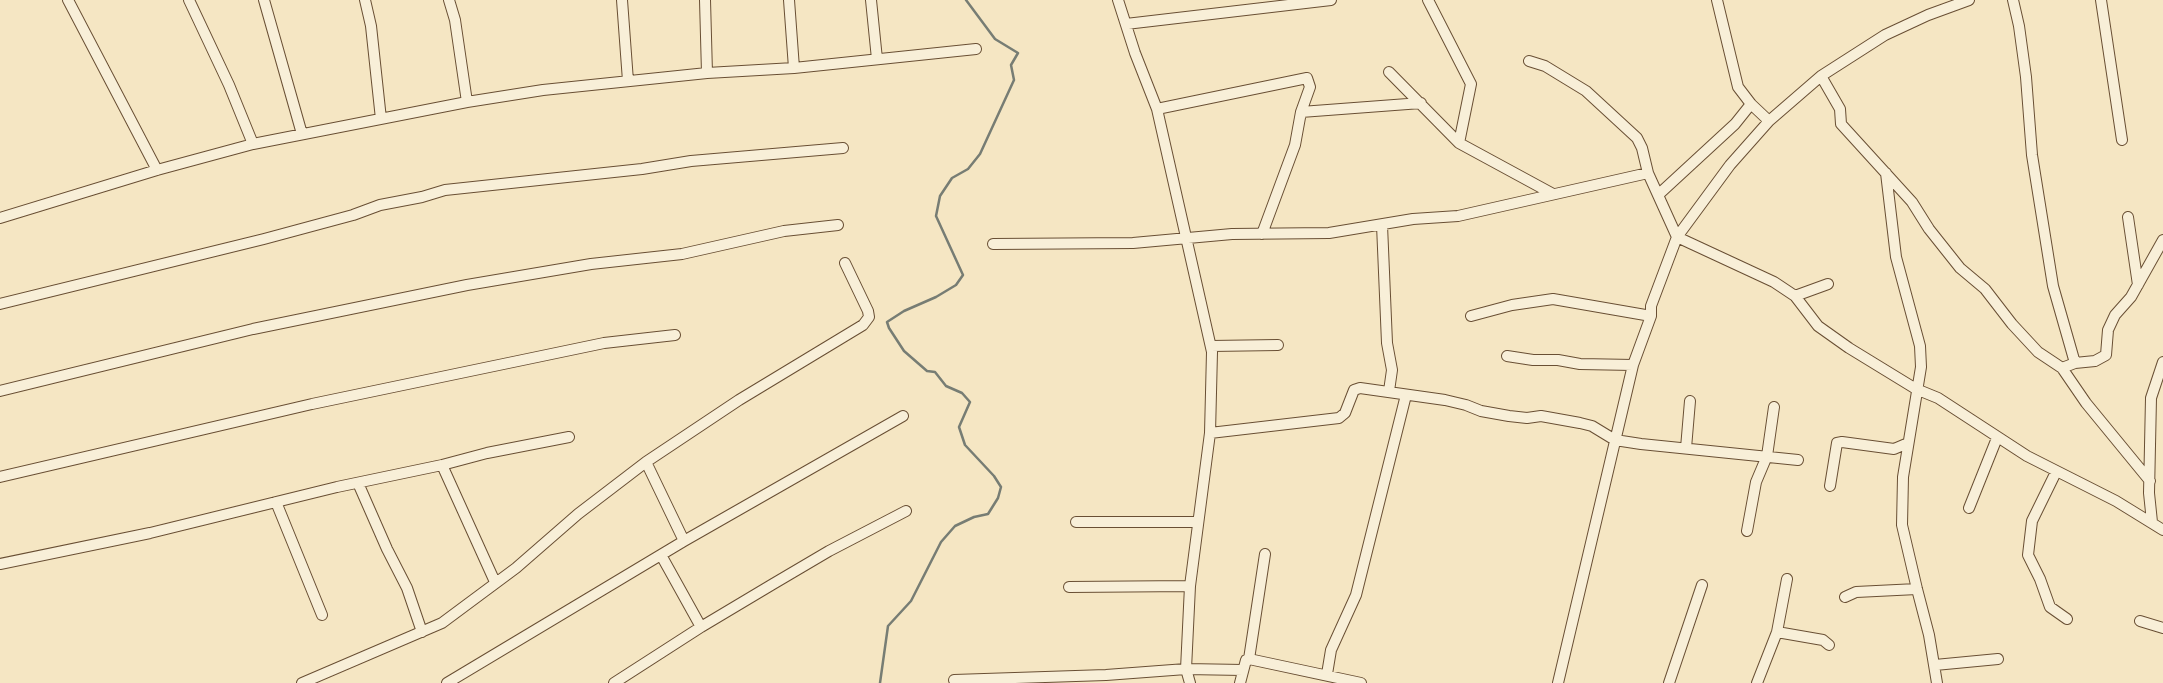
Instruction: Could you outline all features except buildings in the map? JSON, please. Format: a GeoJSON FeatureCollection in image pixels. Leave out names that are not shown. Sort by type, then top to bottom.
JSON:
{"type":"FeatureCollection","features":[{"type":"Feature","properties":{"kind":"street"},"geometry":{"type":"LineString","coordinates":[[68,0],[157,170]]}},
{"type":"Feature","properties":{"kind":"street"},"geometry":{"type":"LineString","coordinates":[[189,0],[220,64],[253,144]]}},
{"type":"Feature","properties":{"kind":"street"},"geometry":{"type":"LineString","coordinates":[[264,0],[302,134]]}},
{"type":"Feature","properties":{"kind":"street"},"geometry":{"type":"LineString","coordinates":[[365,0],[371,26],[381,119]]}},
{"type":"Feature","properties":{"kind":"street"},"geometry":{"type":"LineString","coordinates":[[449,0],[455,20],[467,102]]}},
{"type":"Feature","properties":{"kind":"street"},"geometry":{"type":"LineString","coordinates":[[622,0],[628,81]]}},
{"type":"Feature","properties":{"kind":"street"},"geometry":{"type":"LineString","coordinates":[[705,0],[707,73]]}},
{"type":"Feature","properties":{"kind":"street"},"geometry":{"type":"LineString","coordinates":[[789,0],[794,68]]}},
{"type":"Feature","properties":{"kind":"street"},"geometry":{"type":"LineString","coordinates":[[872,0],[877,59]]}},
{"type":"Feature","properties":{"kind":"street"},"geometry":{"type":"LineString","coordinates":[[1118,0],[1135,53],[1157,109],[1211,346],[1210,433],[1197,522],[1190,586],[1186,669],[1190,683]]}},
{"type":"Feature","properties":{"kind":"street"},"geometry":{"type":"LineString","coordinates":[[1126,24],[1331,0]]}},
{"type":"Feature","properties":{"kind":"street"},"geometry":{"type":"LineString","coordinates":[[1428,0],[1471,84],[1459,143]]}},
{"type":"Feature","properties":{"kind":"street"},"geometry":{"type":"LineString","coordinates":[[1561,683],[1615,440],[1634,365],[1650,316],[1651,306],[1677,237],[1730,165],[1769,121],[1821,76],[1886,35],[1928,15],[1969,0]]}},
{"type":"Feature","properties":{"kind":"street"},"geometry":{"type":"LineString","coordinates":[[2013,0],[2019,26],[2032,155],[2053,286],[2075,363]]}},
{"type":"Feature","properties":{"kind":"street"},"geometry":{"type":"LineString","coordinates":[[2101,0],[2122,140]]}},
{"type":"Feature","properties":{"kind":"street"},"geometry":{"type":"LineString","coordinates":[[1720,1],[1738,87],[1750,104],[1769,121]]}},
{"type":"Feature","properties":{"kind":"street"},"geometry":{"type":"LineString","coordinates":[[0,218],[157,170],[253,144],[467,102],[543,90],[628,81],[707,73],[794,68],[976,49]]}},
{"type":"Feature","properties":{"kind":"street"},"geometry":{"type":"LineString","coordinates":[[1529,61],[1545,66],[1586,91],[1637,138],[1642,148],[1648,173],[1677,237],[1768,278],[1795,296],[1818,326],[1849,348],[1916,389],[1938,398],[1997,438],[2056,472],[2116,501],[2163,530]]}},
{"type":"Feature","properties":{"kind":"street"},"geometry":{"type":"LineString","coordinates":[[1389,72],[1459,143],[1553,194]]}},
{"type":"Feature","properties":{"kind":"street"},"geometry":{"type":"LineString","coordinates":[[1821,76],[1840,109],[1842,124],[1912,202],[1929,229],[1960,268],[1985,289],[2012,324],[2038,352],[2062,368],[2086,403],[2150,481]]}},
{"type":"Feature","properties":{"kind":"street"},"geometry":{"type":"LineString","coordinates":[[1157,109],[1306,78],[1310,87],[1301,112],[1292,158],[1262,234]]}},
{"type":"Feature","properties":{"kind":"street"},"geometry":{"type":"LineString","coordinates":[[1301,112],[1421,103]]}},
{"type":"Feature","properties":{"kind":"street"},"geometry":{"type":"LineString","coordinates":[[1658,195],[1734,124],[1750,104]]}},
{"type":"Feature","properties":{"kind":"street"},"geometry":{"type":"LineString","coordinates":[[0,304],[256,241],[353,215],[380,205],[422,197],[445,190],[642,169],[691,161],[843,148]]}},
{"type":"Feature","properties":{"kind":"street"},"geometry":{"type":"LineString","coordinates":[[993,244],[1133,243],[1232,234],[1329,233],[1413,219],[1458,216],[1648,173]]}},
{"type":"Feature","properties":{"kind":"street"},"geometry":{"type":"LineString","coordinates":[[1886,173],[1896,257],[1920,346],[1921,367],[1916,389],[1903,477],[1902,524],[1916,589],[1930,635],[1937,683]]}},
{"type":"Feature","properties":{"kind":"street"},"geometry":{"type":"LineString","coordinates":[[2128,217],[2138,285]]}},
{"type":"Feature","properties":{"kind":"street"},"geometry":{"type":"LineString","coordinates":[[0,391],[253,329],[460,286],[591,264],[682,254],[784,231],[838,225]]}},
{"type":"Feature","properties":{"kind":"street"},"geometry":{"type":"LineString","coordinates":[[1382,225],[1387,343],[1392,370],[1389,392]]}},
{"type":"Feature","properties":{"kind":"street"},"geometry":{"type":"LineString","coordinates":[[2062,368],[2075,363],[2095,361],[2106,355],[2108,330],[2115,315],[2131,297],[2163,240]]}},
{"type":"Feature","properties":{"kind":"street"},"geometry":{"type":"LineString","coordinates":[[302,683],[442,623],[538,550],[578,514],[646,462],[739,400],[867,322],[868,311],[845,263]]}},
{"type":"Feature","properties":{"kind":"street"},"geometry":{"type":"LineString","coordinates":[[1795,296],[1828,284]]}},
{"type":"Feature","properties":{"kind":"street"},"geometry":{"type":"LineString","coordinates":[[1471,316],[1512,305],[1553,299],[1650,316]]}},
{"type":"Feature","properties":{"kind":"street"},"geometry":{"type":"LineString","coordinates":[[0,477],[312,404],[604,343],[675,335]]}},
{"type":"Feature","properties":{"kind":"street"},"geometry":{"type":"LineString","coordinates":[[1211,346],[1278,345]]}},
{"type":"Feature","properties":{"kind":"street"},"geometry":{"type":"LineString","coordinates":[[1507,356],[1529,359],[1558,360],[1580,364],[1634,365]]}},
{"type":"Feature","properties":{"kind":"street"},"geometry":{"type":"LineString","coordinates":[[2152,522],[2149,493],[2151,398],[2163,362]]}},
{"type":"Feature","properties":{"kind":"street"},"geometry":{"type":"LineString","coordinates":[[1210,433],[1339,418],[1345,413],[1354,390],[1358,388],[1445,400],[1466,405],[1481,411],[1509,416],[1527,418],[1542,416],[1580,423],[1592,426],[1615,440],[1798,460]]}},
{"type":"Feature","properties":{"kind":"street"},"geometry":{"type":"LineString","coordinates":[[1327,674],[1331,650],[1356,595],[1406,395]]}},
{"type":"Feature","properties":{"kind":"street"},"geometry":{"type":"LineString","coordinates":[[1686,448],[1690,401]]}},
{"type":"Feature","properties":{"kind":"street"},"geometry":{"type":"LineString","coordinates":[[1747,531],[1756,482],[1768,456],[1774,407]]}},
{"type":"Feature","properties":{"kind":"street"},"geometry":{"type":"LineString","coordinates":[[449,682],[684,541],[903,416]]}},
{"type":"Feature","properties":{"kind":"street"},"geometry":{"type":"LineString","coordinates":[[0,564],[150,533],[276,502],[442,465],[487,453],[569,437]]}},
{"type":"Feature","properties":{"kind":"street"},"geometry":{"type":"LineString","coordinates":[[1969,508],[1997,438]]}},
{"type":"Feature","properties":{"kind":"street"},"geometry":{"type":"LineString","coordinates":[[1830,486],[1837,443],[1842,442],[1894,449],[1908,444]]}},
{"type":"Feature","properties":{"kind":"street"},"geometry":{"type":"LineString","coordinates":[[646,462],[684,541]]}},
{"type":"Feature","properties":{"kind":"street"},"geometry":{"type":"LineString","coordinates":[[442,465],[495,582]]}},
{"type":"Feature","properties":{"kind":"street"},"geometry":{"type":"LineString","coordinates":[[2056,472],[2032,520],[2028,555],[2040,579],[2050,607],[2067,619]]}},
{"type":"Feature","properties":{"kind":"street"},"geometry":{"type":"LineString","coordinates":[[358,483],[387,549],[407,588],[422,632]]}},
{"type":"Feature","properties":{"kind":"street"},"geometry":{"type":"LineString","coordinates":[[276,502],[322,615]]}},
{"type":"Feature","properties":{"kind":"street"},"geometry":{"type":"LineString","coordinates":[[614,683],[701,627],[829,551],[906,511]]}},
{"type":"Feature","properties":{"kind":"street"},"geometry":{"type":"LineString","coordinates":[[1076,522],[1197,522]]}},
{"type":"Feature","properties":{"kind":"street"},"geometry":{"type":"LineString","coordinates":[[1240,683],[1243,670],[1249,659],[1265,554]]}},
{"type":"Feature","properties":{"kind":"street"},"geometry":{"type":"LineString","coordinates":[[661,555],[701,627]]}},
{"type":"Feature","properties":{"kind":"street"},"geometry":{"type":"LineString","coordinates":[[1757,683],[1777,632],[1787,579]]}},
{"type":"Feature","properties":{"kind":"street"},"geometry":{"type":"LineString","coordinates":[[1669,683],[1702,585]]}},
{"type":"Feature","properties":{"kind":"street"},"geometry":{"type":"LineString","coordinates":[[1069,587],[1190,586]]}},
{"type":"Feature","properties":{"kind":"street"},"geometry":{"type":"LineString","coordinates":[[1845,597],[1856,592],[1916,589]]}},
{"type":"Feature","properties":{"kind":"street"},"geometry":{"type":"LineString","coordinates":[[2140,621],[2163,628]]}},
{"type":"Feature","properties":{"kind":"street"},"geometry":{"type":"LineString","coordinates":[[1777,632],[1823,640],[1829,645]]}},
{"type":"Feature","properties":{"kind":"street"},"geometry":{"type":"LineString","coordinates":[[1249,659],[1327,674],[1361,683]]}},
{"type":"Feature","properties":{"kind":"street"},"geometry":{"type":"LineString","coordinates":[[1935,665],[1998,659]]}},
{"type":"Feature","properties":{"kind":"street"},"geometry":{"type":"LineString","coordinates":[[954,680],[1107,679],[1186,669],[1243,670]]}},
{"type":"Feature","properties":{"kind":"waterway"},"geometry":{"type":"LineString","coordinates":[[880,683],[888,626],[911,601],[941,542],[955,526],[974,517],[988,514],[998,498],[1001,487],[994,476],[965,445],[959,427],[970,402],[962,393],[946,386],[935,372],[927,371],[904,351],[889,328],[887,322],[904,311],[936,297],[956,285],[963,275],[936,216],[940,196],[952,178],[968,169],[980,154],[1014,80],[1011,65],[1018,53],[995,39],[966,0]]}}]}
